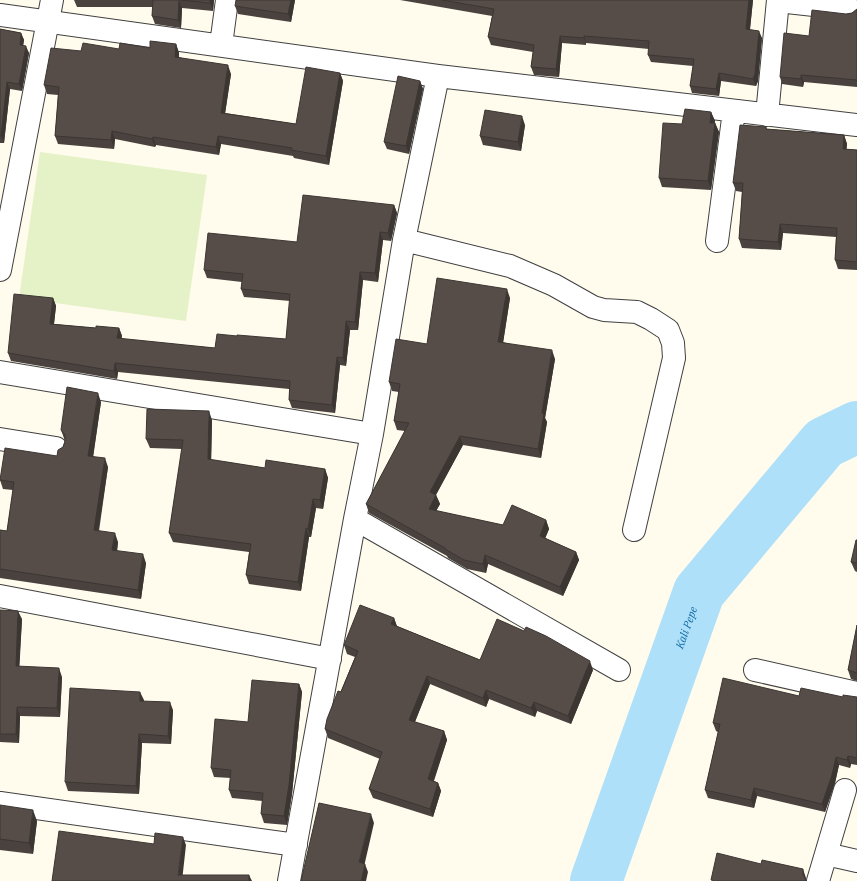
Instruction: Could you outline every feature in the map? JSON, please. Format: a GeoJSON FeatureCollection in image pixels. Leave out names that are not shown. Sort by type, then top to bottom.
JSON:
{"type":"FeatureCollection","features":[{"type":"Feature","properties":{"kind":"street"},"geometry":{"type":"LineString","coordinates":[[0,270],[52,0]]}},
{"type":"Feature","properties":{"kind":"street"},"geometry":{"type":"LineString","coordinates":[[222,45],[227,0]]}},
{"type":"Feature","properties":{"kind":"street"},"geometry":{"type":"LineString","coordinates":[[767,115],[778,0],[850,9]]}},
{"type":"Feature","properties":{"kind":"street"},"geometry":{"type":"LineString","coordinates":[[0,15],[438,76],[857,125]]}},
{"type":"Feature","properties":{"kind":"street"},"geometry":{"type":"LineString","coordinates":[[289,881],[372,434],[404,240],[438,76]]}},
{"type":"Feature","properties":{"kind":"street"},"geometry":{"type":"LineString","coordinates":[[717,241],[734,111]]}},
{"type":"Feature","properties":{"kind":"street"},"geometry":{"type":"LineString","coordinates":[[404,240],[510,266],[554,285],[592,307],[604,310],[638,312],[668,330],[673,343],[674,358],[634,530]]}},
{"type":"Feature","properties":{"kind":"street"},"geometry":{"type":"LineString","coordinates":[[0,372],[372,434]]}},
{"type":"Feature","properties":{"kind":"street"},"geometry":{"type":"LineString","coordinates":[[0,439],[56,448]]}},
{"type":"Feature","properties":{"kind":"street"},"geometry":{"type":"LineString","coordinates":[[355,519],[619,670]]}},
{"type":"Feature","properties":{"kind":"street"},"geometry":{"type":"LineString","coordinates":[[0,596],[330,659]]}},
{"type":"Feature","properties":{"kind":"street"},"geometry":{"type":"LineString","coordinates":[[755,670],[857,693]]}},
{"type":"Feature","properties":{"kind":"street"},"geometry":{"type":"LineString","coordinates":[[818,881],[845,790]]}},
{"type":"Feature","properties":{"kind":"street"},"geometry":{"type":"LineString","coordinates":[[0,803],[296,845]]}},
{"type":"Feature","properties":{"kind":"street"},"geometry":{"type":"LineString","coordinates":[[826,854],[857,861]]}},
{"type":"Feature","properties":{"kind":"green space"},"geometry":{"type":"Polygon","coordinates":[[[40,152],[207,175],[186,321],[19,298],[40,152]]]}},
{"type":"Feature","properties":{"kind":"building"},"geometry":{"type":"Polygon","coordinates":[[[153,0],[179,0],[178,20],[152,16],[153,0]]]}},
{"type":"Feature","properties":{"kind":"building"},"geometry":{"type":"Polygon","coordinates":[[[181,0],[210,0],[210,3],[181,0]]]}},
{"type":"Feature","properties":{"kind":"building"},"geometry":{"type":"Polygon","coordinates":[[[236,0],[291,0],[288,14],[235,6],[236,0]]]}},
{"type":"Feature","properties":{"kind":"building"},"geometry":{"type":"Polygon","coordinates":[[[442,0],[749,0],[746,29],[759,31],[755,74],[753,79],[719,73],[716,89],[690,86],[694,59],[648,55],[649,41],[584,36],[584,38],[560,36],[556,69],[531,67],[534,45],[488,37],[494,9],[442,0]]]}},
{"type":"Feature","properties":{"kind":"building"},"geometry":{"type":"Polygon","coordinates":[[[857,9],[857,80],[801,75],[801,79],[780,77],[784,33],[809,36],[812,10],[846,14],[852,13],[857,9]]]}},
{"type":"Feature","properties":{"kind":"building"},"geometry":{"type":"Polygon","coordinates":[[[0,29],[21,33],[20,45],[26,46],[19,84],[7,82],[1,136],[0,136],[0,29]]]}},
{"type":"Feature","properties":{"kind":"building"},"geometry":{"type":"Polygon","coordinates":[[[150,41],[176,44],[175,57],[228,65],[221,113],[296,124],[306,67],[340,73],[326,156],[291,150],[292,148],[218,136],[216,147],[153,137],[152,139],[112,131],[111,140],[55,136],[59,87],[44,85],[51,48],[81,51],[83,43],[119,49],[120,43],[150,48],[150,41]]]}},
{"type":"Feature","properties":{"kind":"building"},"geometry":{"type":"Polygon","coordinates":[[[398,76],[420,81],[406,146],[384,142],[398,76]]]}},
{"type":"Feature","properties":{"kind":"building"},"geometry":{"type":"Polygon","coordinates":[[[685,109],[711,112],[710,123],[715,123],[708,181],[659,178],[663,123],[682,124],[685,109]]]}},
{"type":"Feature","properties":{"kind":"building"},"geometry":{"type":"Polygon","coordinates":[[[485,110],[522,116],[518,142],[480,136],[485,110]]]}},
{"type":"Feature","properties":{"kind":"building"},"geometry":{"type":"Polygon","coordinates":[[[740,125],[766,127],[766,129],[844,135],[843,149],[857,150],[857,262],[835,260],[837,228],[780,224],[778,242],[739,239],[743,183],[733,183],[740,125]]]}},
{"type":"Feature","properties":{"kind":"building"},"geometry":{"type":"Polygon","coordinates":[[[303,195],[394,205],[388,233],[380,232],[375,273],[360,272],[355,322],[346,321],[343,358],[337,357],[332,405],[289,400],[290,381],[115,363],[114,371],[8,353],[14,294],[53,298],[50,324],[96,328],[96,326],[119,328],[117,338],[215,348],[217,334],[286,339],[290,294],[241,289],[243,274],[204,270],[208,233],[297,242],[303,195]]]}},
{"type":"Feature","properties":{"kind":"building"},"geometry":{"type":"Polygon","coordinates":[[[437,278],[507,289],[498,342],[552,350],[538,449],[460,436],[430,492],[436,495],[429,509],[503,525],[512,505],[546,520],[540,536],[576,552],[560,587],[485,555],[483,564],[464,560],[366,504],[409,423],[394,421],[400,384],[389,382],[396,339],[427,344],[437,278]]]}},
{"type":"Feature","properties":{"kind":"building"},"geometry":{"type":"Polygon","coordinates":[[[67,387],[98,393],[88,456],[105,458],[94,530],[115,533],[112,550],[143,554],[138,590],[0,569],[0,530],[7,531],[14,482],[0,480],[5,448],[57,456],[58,450],[63,447],[65,441],[65,435],[61,430],[67,387]]]}},
{"type":"Feature","properties":{"kind":"building"},"geometry":{"type":"Polygon","coordinates":[[[147,409],[209,411],[208,459],[265,468],[266,460],[325,469],[320,500],[313,499],[308,529],[306,528],[298,582],[246,575],[251,544],[169,533],[183,440],[146,439],[147,409]]]}},
{"type":"Feature","properties":{"kind":"building"},"geometry":{"type":"Polygon","coordinates":[[[857,540],[857,563],[851,562],[857,540]]]}},
{"type":"Feature","properties":{"kind":"building"},"geometry":{"type":"Polygon","coordinates":[[[360,605],[394,618],[391,624],[480,660],[497,619],[524,631],[526,627],[546,636],[590,661],[568,716],[534,702],[531,708],[486,690],[483,698],[427,676],[409,720],[444,731],[428,779],[438,783],[430,809],[369,789],[382,752],[325,729],[327,719],[338,691],[341,692],[358,651],[344,645],[360,605]]]}},
{"type":"Feature","properties":{"kind":"building"},"geometry":{"type":"Polygon","coordinates":[[[0,610],[18,611],[16,666],[59,668],[57,708],[17,707],[16,734],[0,734],[0,610]]]}},
{"type":"Feature","properties":{"kind":"building"},"geometry":{"type":"Polygon","coordinates":[[[857,625],[857,673],[848,670],[857,625]]]}},
{"type":"Feature","properties":{"kind":"building"},"geometry":{"type":"Polygon","coordinates":[[[723,678],[799,696],[801,688],[843,697],[843,695],[857,697],[857,758],[848,756],[847,760],[836,757],[832,775],[822,804],[754,788],[751,800],[705,790],[720,724],[713,723],[723,678]]]}},
{"type":"Feature","properties":{"kind":"building"},"geometry":{"type":"Polygon","coordinates":[[[252,680],[299,684],[289,785],[284,816],[261,814],[263,793],[229,790],[231,770],[211,768],[215,719],[248,722],[252,680]]]}},
{"type":"Feature","properties":{"kind":"building"},"geometry":{"type":"Polygon","coordinates":[[[70,688],[140,692],[140,701],[170,702],[168,736],[139,734],[136,786],[65,782],[70,688]]]}},
{"type":"Feature","properties":{"kind":"building"},"geometry":{"type":"Polygon","coordinates":[[[319,803],[371,814],[359,862],[365,864],[361,881],[301,881],[319,803]]]}},
{"type":"Feature","properties":{"kind":"building"},"geometry":{"type":"Polygon","coordinates":[[[0,805],[33,810],[29,843],[0,839],[0,805]]]}},
{"type":"Feature","properties":{"kind":"building"},"geometry":{"type":"Polygon","coordinates":[[[59,831],[154,844],[155,833],[183,837],[178,875],[249,875],[249,881],[52,881],[59,831]]]}},
{"type":"Feature","properties":{"kind":"building"},"geometry":{"type":"Polygon","coordinates":[[[717,853],[761,864],[762,860],[803,869],[803,875],[806,881],[711,880],[717,853]]]}},
{"type":"Feature","properties":{"kind":"waterway","name":"Kali Pepe"},"geometry":{"type":"LineString","coordinates":[[596,881],[699,592],[824,443],[857,427]]}}]}
